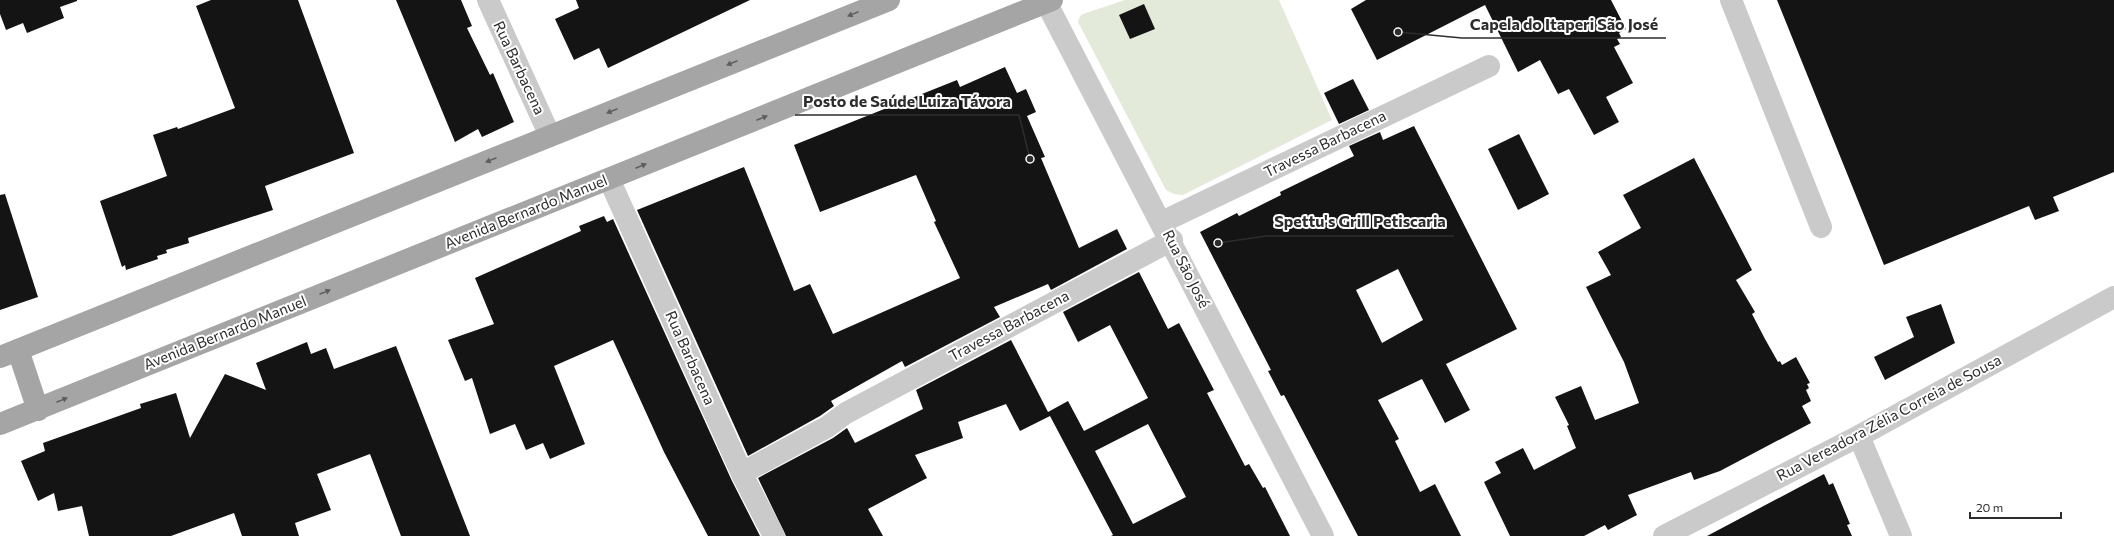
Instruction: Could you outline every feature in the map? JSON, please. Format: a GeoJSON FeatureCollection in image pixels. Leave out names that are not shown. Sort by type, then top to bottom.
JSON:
{"type":"FeatureCollection","features":[{"type":"Feature","properties":{"kind":"main road"},"geometry":{"type":"LineString","coordinates":[[38,410],[9,353],[889,0]]}},
{"type":"Feature","properties":{"kind":"main road","name":"Avenida Bernardo Manuel"},"geometry":{"type":"LineString","coordinates":[[0,424],[38,410],[354,280],[609,179],[1049,1]]}},
{"type":"Feature","properties":{"kind":"street","name":"Rua Barbacena"},"geometry":{"type":"LineString","coordinates":[[488,0],[550,136]]}},
{"type":"Feature","properties":{"kind":"street"},"geometry":{"type":"LineString","coordinates":[[1731,0],[1821,227]]}},
{"type":"Feature","properties":{"kind":"street","name":"Rua São José"},"geometry":{"type":"LineString","coordinates":[[1049,1],[1323,536]]}},
{"type":"Feature","properties":{"kind":"street","name":"Travessa Barbacena"},"geometry":{"type":"LineString","coordinates":[[742,473],[827,427],[846,413],[1167,231],[1489,66]]}},
{"type":"Feature","properties":{"kind":"street","name":"Rua Barbacena"},"geometry":{"type":"LineString","coordinates":[[609,179],[742,473],[774,536]]}},
{"type":"Feature","properties":{"kind":"street","name":"Rua Vereadora Zélia Correia de Sousa"},"geometry":{"type":"LineString","coordinates":[[1664,536],[1859,436],[2114,297]]}},
{"type":"Feature","properties":{"kind":"street"},"geometry":{"type":"LineString","coordinates":[[1859,436],[1901,536]]}},
{"type":"Feature","properties":{"kind":"green space"},"geometry":{"type":"Polygon","coordinates":[[[1125,0],[1279,0],[1332,120],[1183,195],[1174,194],[1166,190],[1078,22],[1080,16],[1083,14],[1125,0]]]}},
{"type":"Feature","properties":{"kind":"building"},"geometry":{"type":"Polygon","coordinates":[[[0,0],[77,1],[60,7],[64,18],[27,33],[23,23],[6,30],[0,14],[0,0]]]}},
{"type":"Feature","properties":{"kind":"building"},"geometry":{"type":"Polygon","coordinates":[[[211,0],[298,0],[354,153],[265,186],[273,210],[188,238],[189,243],[166,250],[167,253],[157,256],[158,259],[126,270],[125,265],[122,267],[100,201],[167,176],[153,135],[177,127],[178,129],[235,108],[196,6],[211,0]]]}},
{"type":"Feature","properties":{"kind":"building"},"geometry":{"type":"Polygon","coordinates":[[[396,0],[461,0],[472,26],[467,28],[490,75],[493,73],[514,122],[482,137],[478,129],[455,142],[396,0]]]}},
{"type":"Feature","properties":{"kind":"building"},"geometry":{"type":"Polygon","coordinates":[[[576,0],[750,0],[608,68],[599,48],[574,60],[555,19],[579,8],[576,0]]]}},
{"type":"Feature","properties":{"kind":"building"},"geometry":{"type":"Polygon","coordinates":[[[1366,0],[1611,0],[1626,29],[1619,33],[1621,37],[1617,39],[1620,44],[1614,47],[1633,83],[1606,97],[1619,122],[1594,135],[1569,89],[1558,94],[1540,60],[1518,72],[1485,5],[1377,60],[1351,9],[1366,0]]]}},
{"type":"Feature","properties":{"kind":"building"},"geometry":{"type":"Polygon","coordinates":[[[1777,0],[2114,0],[2114,172],[2053,197],[2059,211],[2035,220],[2029,206],[1884,265],[1777,0]]]}},
{"type":"Feature","properties":{"kind":"building"},"geometry":{"type":"Polygon","coordinates":[[[1144,4],[1155,29],[1130,39],[1119,15],[1144,4]]]}},
{"type":"Feature","properties":{"kind":"building"},"geometry":{"type":"Polygon","coordinates":[[[1005,67],[1017,93],[1026,89],[1036,112],[1027,116],[1045,157],[1041,158],[1079,248],[1117,229],[1127,249],[1051,290],[1048,284],[994,307],[1000,317],[905,367],[902,361],[831,401],[834,406],[820,416],[748,456],[637,210],[744,167],[794,291],[810,284],[833,334],[960,278],[934,222],[936,221],[916,175],[820,212],[794,145],[957,80],[960,87],[1005,67]]]}},
{"type":"Feature","properties":{"kind":"building"},"geometry":{"type":"Polygon","coordinates":[[[1353,79],[1369,110],[1339,124],[1324,93],[1353,79]]]}},
{"type":"Feature","properties":{"kind":"building"},"geometry":{"type":"Polygon","coordinates":[[[1414,126],[1517,329],[1446,364],[1470,410],[1445,423],[1422,379],[1378,400],[1399,439],[1395,441],[1420,492],[1435,484],[1461,536],[1358,536],[1284,395],[1281,396],[1268,371],[1271,370],[1200,232],[1237,213],[1239,216],[1281,195],[1280,192],[1354,156],[1349,146],[1380,132],[1383,140],[1414,126]],[[1398,269],[1356,290],[1382,343],[1423,320],[1398,269]]]}},
{"type":"Feature","properties":{"kind":"building"},"geometry":{"type":"Polygon","coordinates":[[[1519,134],[1549,194],[1518,210],[1488,149],[1519,134]]]}},
{"type":"Feature","properties":{"kind":"building"},"geometry":{"type":"Polygon","coordinates":[[[1694,158],[1752,270],[1736,280],[1755,312],[1752,314],[1778,362],[1780,361],[1782,365],[1796,357],[1810,383],[1807,384],[1809,388],[1806,390],[1811,401],[1802,406],[1811,423],[1720,471],[1694,480],[1691,472],[1628,495],[1637,515],[1608,530],[1605,525],[1584,536],[1510,536],[1484,482],[1501,473],[1495,462],[1523,448],[1534,470],[1576,448],[1567,426],[1569,425],[1555,397],[1581,386],[1595,420],[1639,403],[1624,362],[1586,287],[1611,275],[1598,252],[1641,228],[1623,195],[1694,158]]]}},
{"type":"Feature","properties":{"kind":"building"},"geometry":{"type":"Polygon","coordinates":[[[5,194],[38,297],[0,310],[0,195],[5,194]]]}},
{"type":"Feature","properties":{"kind":"building"},"geometry":{"type":"Polygon","coordinates":[[[604,216],[607,222],[613,219],[732,481],[760,536],[708,536],[664,452],[613,340],[554,366],[585,444],[550,459],[543,443],[526,450],[515,424],[490,434],[472,378],[465,381],[448,340],[494,324],[475,278],[581,231],[579,226],[604,216]]]}},
{"type":"Feature","properties":{"kind":"building"},"geometry":{"type":"Polygon","coordinates":[[[1139,272],[1168,329],[1179,323],[1214,390],[1207,393],[1245,466],[1249,464],[1263,488],[1265,487],[1290,536],[1111,536],[1113,535],[1050,416],[1020,431],[1006,404],[958,422],[963,438],[915,455],[927,478],[868,509],[883,536],[786,536],[758,478],[833,438],[847,428],[855,443],[923,409],[916,390],[1011,340],[1048,412],[1068,401],[1084,431],[1148,398],[1110,325],[1078,342],[1063,312],[1139,272]],[[1148,424],[1095,451],[1133,524],[1186,497],[1148,424]]]}},
{"type":"Feature","properties":{"kind":"building"},"geometry":{"type":"Polygon","coordinates":[[[1941,304],[1955,343],[1885,380],[1874,357],[1914,337],[1906,317],[1941,304]]]}},
{"type":"Feature","properties":{"kind":"building"},"geometry":{"type":"Polygon","coordinates":[[[307,342],[311,354],[326,348],[334,369],[396,346],[470,536],[401,536],[370,454],[317,474],[331,510],[295,523],[299,536],[242,536],[234,513],[171,536],[89,536],[82,506],[58,511],[54,493],[38,501],[21,461],[45,451],[43,443],[141,408],[140,404],[176,393],[190,438],[225,374],[266,390],[256,363],[307,342]]]}},
{"type":"Feature","properties":{"kind":"building"},"geometry":{"type":"Polygon","coordinates":[[[1824,474],[1829,485],[1833,483],[1850,524],[1847,525],[1852,536],[1707,536],[1824,474]]]}},
{"type":"Feature","properties":{"kind":"place","name":"Capela do Itaperi São José"},"geometry":{"type":"Point","coordinates":[1398,32]}},
{"type":"Feature","properties":{"kind":"place","name":"Posto de Saúde Luiza Távora"},"geometry":{"type":"Point","coordinates":[1030,159]}},
{"type":"Feature","properties":{"kind":"place","name":"Spettu's Grill Petiscaria"},"geometry":{"type":"Point","coordinates":[1218,243]}}]}
